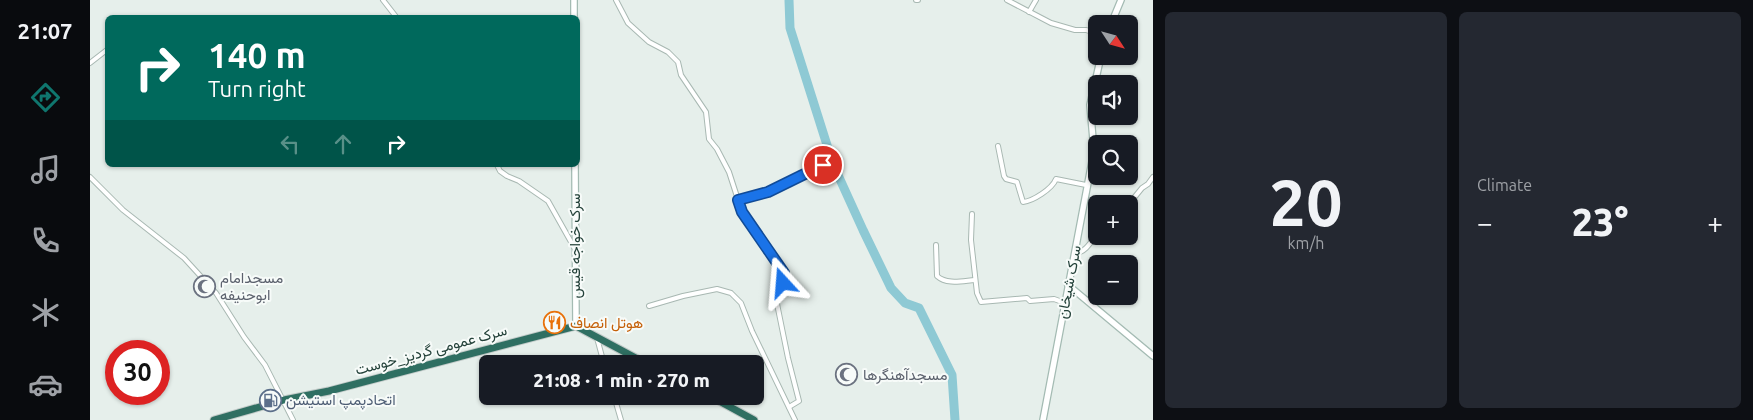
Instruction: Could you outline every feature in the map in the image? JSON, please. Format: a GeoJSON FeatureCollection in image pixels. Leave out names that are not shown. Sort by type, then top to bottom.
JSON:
{"type":"FeatureCollection","features":[{"type":"Feature","properties":{"kind":"highway","name":"سرک عمومی گردیز_خوست"},"geometry":{"type":"LineString","coordinates":[[214,420],[284,400],[329,391],[576,326]]}},
{"type":"Feature","properties":{"kind":"highway"},"geometry":{"type":"LineString","coordinates":[[576,326],[630,355]]}},
{"type":"Feature","properties":{"kind":"highway"},"geometry":{"type":"LineString","coordinates":[[726,405],[754,420]]}},
{"type":"Feature","properties":{"kind":"street"},"geometry":{"type":"LineString","coordinates":[[383,0],[395,15]]}},
{"type":"Feature","properties":{"kind":"street"},"geometry":{"type":"LineString","coordinates":[[574,0],[574,15]]}},
{"type":"Feature","properties":{"kind":"street"},"geometry":{"type":"LineString","coordinates":[[616,0],[628,23],[649,42],[668,52],[678,62],[681,75],[706,112],[709,139],[721,157],[734,185],[742,212],[784,273],[783,283],[774,289],[799,401],[789,408]]}},
{"type":"Feature","properties":{"kind":"street"},"geometry":{"type":"LineString","coordinates":[[1007,0],[1051,23],[1075,30],[1088,31]]}},
{"type":"Feature","properties":{"kind":"street"},"geometry":{"type":"LineString","coordinates":[[1029,12],[1036,0]]}},
{"type":"Feature","properties":{"kind":"street"},"geometry":{"type":"LineString","coordinates":[[1115,15],[1121,0]]}},
{"type":"Feature","properties":{"kind":"street"},"geometry":{"type":"LineString","coordinates":[[90,63],[105,51]]}},
{"type":"Feature","properties":{"kind":"street","name":"سرک شیخان"},"geometry":{"type":"LineString","coordinates":[[1043,420],[1086,185],[1094,151],[1090,105],[1100,65]]}},
{"type":"Feature","properties":{"kind":"street"},"geometry":{"type":"LineString","coordinates":[[998,146],[1004,176],[1006,179],[1017,182],[1023,202],[1054,185],[1056,179],[1086,185]]}},
{"type":"Feature","properties":{"kind":"street"},"geometry":{"type":"LineString","coordinates":[[738,200],[768,192],[823,165]]}},
{"type":"Feature","properties":{"kind":"street"},"geometry":{"type":"LineString","coordinates":[[498,167],[506,176],[519,180],[548,201],[575,250]]}},
{"type":"Feature","properties":{"kind":"street","name":"سرک خواجه قیس"},"geometry":{"type":"LineString","coordinates":[[575,167],[576,326]]}},
{"type":"Feature","properties":{"kind":"street"},"geometry":{"type":"LineString","coordinates":[[90,177],[123,210],[184,258],[216,294],[265,365],[284,400],[292,420]]}},
{"type":"Feature","properties":{"kind":"street"},"geometry":{"type":"LineString","coordinates":[[1136,195],[1153,178]]}},
{"type":"Feature","properties":{"kind":"street"},"geometry":{"type":"LineString","coordinates":[[972,214],[971,240],[975,262],[975,280],[981,302],[1027,298],[1030,301],[1054,300],[1065,303]]}},
{"type":"Feature","properties":{"kind":"street"},"geometry":{"type":"LineString","coordinates":[[936,244],[938,278],[946,282],[975,280]]}},
{"type":"Feature","properties":{"kind":"street"},"geometry":{"type":"LineString","coordinates":[[1075,252],[1080,253],[1088,245]]}},
{"type":"Feature","properties":{"kind":"street"},"geometry":{"type":"LineString","coordinates":[[1068,285],[1153,356]]}},
{"type":"Feature","properties":{"kind":"street"},"geometry":{"type":"LineString","coordinates":[[648,306],[717,289],[731,293],[741,303],[752,331],[795,420]]}},
{"type":"Feature","properties":{"kind":"street"},"geometry":{"type":"LineString","coordinates":[[597,338],[602,355]]}},
{"type":"Feature","properties":{"kind":"street"},"geometry":{"type":"LineString","coordinates":[[617,405],[621,420]]}},
{"type":"Feature","properties":{"kind":"waterway"},"geometry":{"type":"LineString","coordinates":[[789,0],[790,28],[833,164],[891,288],[905,303],[919,308],[952,375],[955,420]]}},
{"type":"Feature","properties":{"kind":"place","name":"مسجدامام ابوحنیفه"},"geometry":{"type":"Point","coordinates":[204,287]}},
{"type":"Feature","properties":{"kind":"place","name":"هوتل انصاف"},"geometry":{"type":"Point","coordinates":[554,323]}},
{"type":"Feature","properties":{"kind":"place","name":"مسجدآهنگرها"},"geometry":{"type":"Point","coordinates":[847,375]}},
{"type":"Feature","properties":{"kind":"place","name":"اتحادپمپ استیشن"},"geometry":{"type":"Point","coordinates":[270,400]}},
{"type":"Feature","properties":{"kind":"route"},"geometry":{"type":"LineString","coordinates":[[783,283],[784,273],[749,219],[742,212],[738,200],[768,192],[823,165]]}}]}
